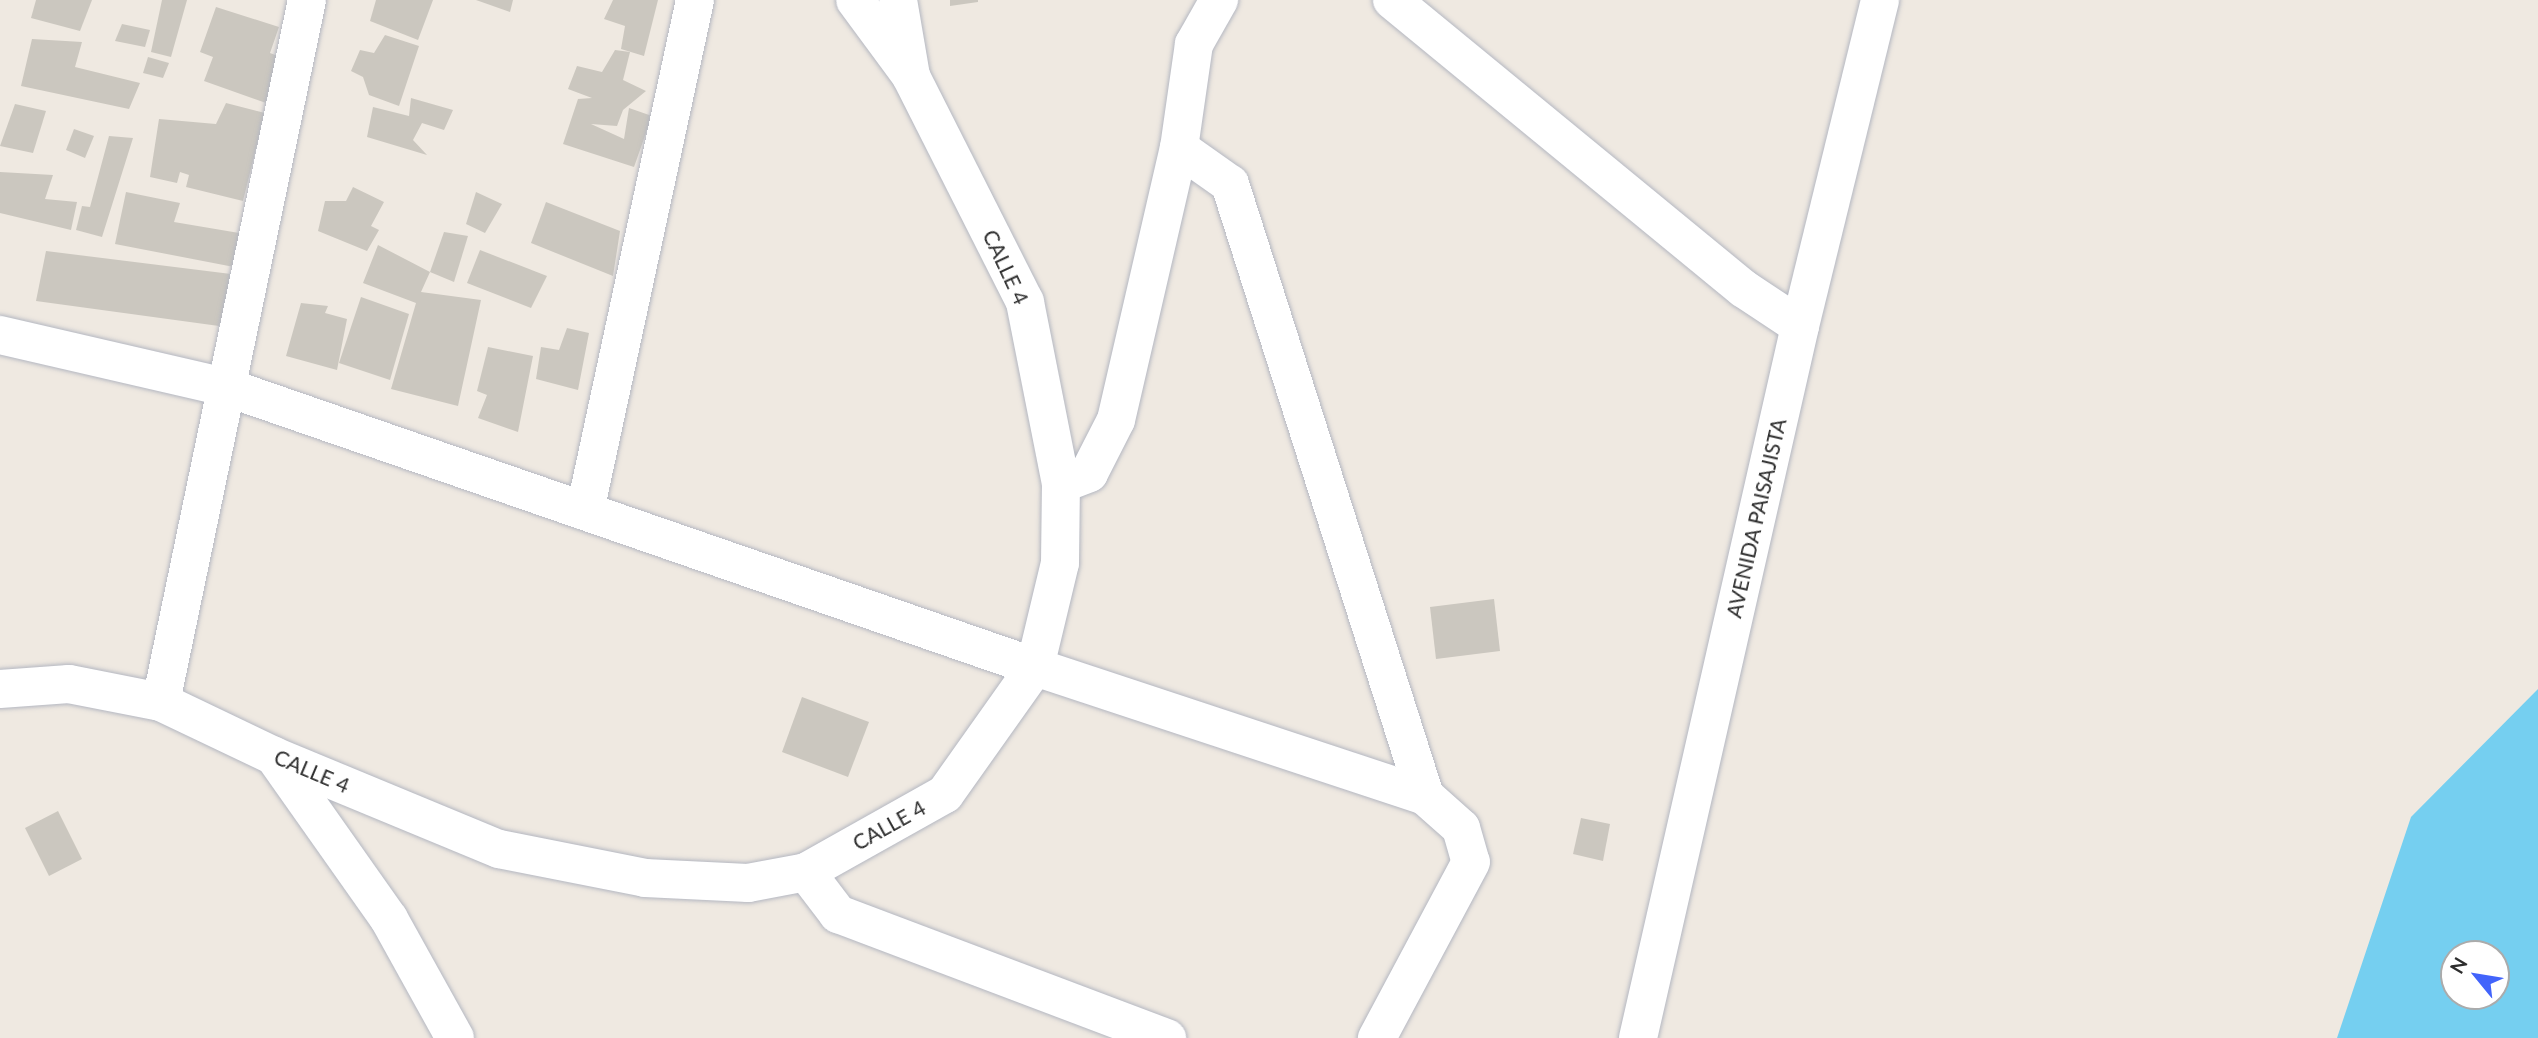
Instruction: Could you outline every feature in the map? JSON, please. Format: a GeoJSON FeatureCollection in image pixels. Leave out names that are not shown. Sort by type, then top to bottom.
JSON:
{"type":"FeatureCollection","features":[{"type":"Feature","properties":{"kind":"street"},"geometry":{"type":"LineString","coordinates":[[161,702],[306,0]]}},
{"type":"Feature","properties":{"kind":"street"},"geometry":{"type":"LineString","coordinates":[[585,511],[695,0]]}},
{"type":"Feature","properties":{"kind":"street","name":"CALLE 4"},"geometry":{"type":"LineString","coordinates":[[0,689],[69,684],[161,702],[274,755],[499,849],[645,878],[748,883],[806,872],[944,794],[1035,667],[1060,563],[1061,484],[1025,302],[912,76],[855,0]]}},
{"type":"Feature","properties":{"kind":"street"},"geometry":{"type":"LineString","coordinates":[[898,0],[912,76]]}},
{"type":"Feature","properties":{"kind":"street"},"geometry":{"type":"LineString","coordinates":[[1061,484],[1089,473],[1116,420],[1179,148],[1194,44],[1219,0]]}},
{"type":"Feature","properties":{"kind":"street"},"geometry":{"type":"LineString","coordinates":[[1392,0],[1744,289],[1800,326]]}},
{"type":"Feature","properties":{"kind":"street","name":"AVENIDA PAISAJISTA"},"geometry":{"type":"LineString","coordinates":[[1638,1038],[1800,326],[1880,0]]}},
{"type":"Feature","properties":{"kind":"street"},"geometry":{"type":"LineString","coordinates":[[1179,148],[1230,184],[1425,796]]}},
{"type":"Feature","properties":{"kind":"street"},"geometry":{"type":"LineString","coordinates":[[0,335],[226,387],[1035,667],[1425,796],[1461,828],[1471,862],[1377,1038]]}},
{"type":"Feature","properties":{"kind":"street"},"geometry":{"type":"LineString","coordinates":[[274,755],[389,919],[455,1038]]}},
{"type":"Feature","properties":{"kind":"street"},"geometry":{"type":"LineString","coordinates":[[806,872],[838,914],[1167,1038]]}},
{"type":"Feature","properties":{"kind":"water"},"geometry":{"type":"Polygon","coordinates":[[[2538,689],[2538,1038],[2337,1038],[2411,817],[2538,689]]]}},
{"type":"Feature","properties":{"kind":"building"},"geometry":{"type":"Polygon","coordinates":[[[36,0],[92,0],[80,31],[31,18],[36,0]]]}},
{"type":"Feature","properties":{"kind":"building"},"geometry":{"type":"Polygon","coordinates":[[[162,0],[187,0],[171,57],[151,52],[162,0]]]}},
{"type":"Feature","properties":{"kind":"building"},"geometry":{"type":"Polygon","coordinates":[[[376,0],[433,0],[418,40],[370,21],[376,0]]]}},
{"type":"Feature","properties":{"kind":"building"},"geometry":{"type":"Polygon","coordinates":[[[476,0],[513,0],[510,12],[476,0]]]}},
{"type":"Feature","properties":{"kind":"building"},"geometry":{"type":"Polygon","coordinates":[[[613,0],[658,0],[644,56],[621,49],[625,26],[604,19],[613,0]]]}},
{"type":"Feature","properties":{"kind":"building"},"geometry":{"type":"Polygon","coordinates":[[[950,0],[978,0],[978,2],[950,6],[950,0]]]}},
{"type":"Feature","properties":{"kind":"building"},"geometry":{"type":"Polygon","coordinates":[[[216,7],[279,27],[270,53],[278,56],[266,103],[204,81],[213,57],[200,52],[216,7]]]}},
{"type":"Feature","properties":{"kind":"building"},"geometry":{"type":"Polygon","coordinates":[[[122,24],[150,30],[145,47],[115,41],[122,24]]]}},
{"type":"Feature","properties":{"kind":"building"},"geometry":{"type":"Polygon","coordinates":[[[385,35],[419,46],[399,106],[369,95],[363,77],[351,71],[360,50],[374,53],[385,35]]]}},
{"type":"Feature","properties":{"kind":"building"},"geometry":{"type":"Polygon","coordinates":[[[32,39],[82,42],[75,67],[140,83],[129,109],[21,86],[32,39]]]}},
{"type":"Feature","properties":{"kind":"building"},"geometry":{"type":"Polygon","coordinates":[[[615,50],[630,52],[623,80],[646,91],[623,110],[617,126],[591,124],[624,139],[629,108],[652,116],[634,167],[563,144],[578,99],[592,98],[568,89],[577,66],[602,72],[615,50]]]}},
{"type":"Feature","properties":{"kind":"building"},"geometry":{"type":"Polygon","coordinates":[[[148,57],[169,63],[163,78],[143,73],[148,57]]]}},
{"type":"Feature","properties":{"kind":"building"},"geometry":{"type":"Polygon","coordinates":[[[411,98],[453,110],[444,130],[422,123],[413,140],[427,155],[367,137],[373,107],[409,116],[411,98]]]}},
{"type":"Feature","properties":{"kind":"building"},"geometry":{"type":"Polygon","coordinates":[[[226,103],[265,113],[243,201],[186,187],[189,175],[180,172],[177,183],[150,177],[159,119],[216,124],[226,103]]]}},
{"type":"Feature","properties":{"kind":"building"},"geometry":{"type":"Polygon","coordinates":[[[15,104],[46,111],[33,153],[0,146],[15,104]]]}},
{"type":"Feature","properties":{"kind":"building"},"geometry":{"type":"Polygon","coordinates":[[[74,129],[94,136],[85,158],[66,150],[74,129]]]}},
{"type":"Feature","properties":{"kind":"building"},"geometry":{"type":"Polygon","coordinates":[[[109,136],[133,138],[102,237],[76,230],[82,206],[90,207],[109,136]]]}},
{"type":"Feature","properties":{"kind":"building"},"geometry":{"type":"Polygon","coordinates":[[[0,172],[53,175],[45,199],[77,202],[71,230],[0,213],[0,172]]]}},
{"type":"Feature","properties":{"kind":"building"},"geometry":{"type":"Polygon","coordinates":[[[353,187],[384,202],[371,226],[379,230],[367,251],[318,231],[325,201],[346,201],[353,187]]]}},
{"type":"Feature","properties":{"kind":"building"},"geometry":{"type":"Polygon","coordinates":[[[126,192],[180,203],[174,222],[245,234],[234,267],[115,244],[126,192]]]}},
{"type":"Feature","properties":{"kind":"building"},"geometry":{"type":"Polygon","coordinates":[[[476,192],[502,204],[485,233],[466,224],[476,192]]]}},
{"type":"Feature","properties":{"kind":"building"},"geometry":{"type":"Polygon","coordinates":[[[546,202],[620,231],[613,276],[531,243],[546,202]]]}},
{"type":"Feature","properties":{"kind":"building"},"geometry":{"type":"Polygon","coordinates":[[[444,232],[468,236],[454,282],[430,272],[444,232]]]}},
{"type":"Feature","properties":{"kind":"building"},"geometry":{"type":"Polygon","coordinates":[[[378,245],[430,272],[421,292],[481,300],[458,406],[391,389],[416,303],[363,283],[378,245]]]}},
{"type":"Feature","properties":{"kind":"building"},"geometry":{"type":"Polygon","coordinates":[[[480,250],[547,276],[531,308],[467,283],[480,250]]]}},
{"type":"Feature","properties":{"kind":"building"},"geometry":{"type":"Polygon","coordinates":[[[46,251],[239,275],[219,326],[36,301],[46,251]]]}},
{"type":"Feature","properties":{"kind":"building"},"geometry":{"type":"Polygon","coordinates":[[[361,297],[409,314],[390,380],[339,363],[361,297]]]}},
{"type":"Feature","properties":{"kind":"building"},"geometry":{"type":"Polygon","coordinates":[[[301,303],[328,306],[325,313],[347,319],[337,370],[286,356],[301,303]]]}},
{"type":"Feature","properties":{"kind":"building"},"geometry":{"type":"Polygon","coordinates":[[[567,328],[589,333],[578,390],[536,379],[541,347],[559,350],[567,328]]]}},
{"type":"Feature","properties":{"kind":"building"},"geometry":{"type":"Polygon","coordinates":[[[488,347],[533,356],[518,432],[478,418],[487,395],[477,391],[488,347]]]}},
{"type":"Feature","properties":{"kind":"building"},"geometry":{"type":"Polygon","coordinates":[[[1494,599],[1500,651],[1436,659],[1430,607],[1494,599]]]}},
{"type":"Feature","properties":{"kind":"building"},"geometry":{"type":"Polygon","coordinates":[[[802,697],[869,722],[848,777],[782,752],[802,697]]]}},
{"type":"Feature","properties":{"kind":"building"},"geometry":{"type":"Polygon","coordinates":[[[58,811],[82,859],[49,876],[25,828],[58,811]]]}},
{"type":"Feature","properties":{"kind":"building"},"geometry":{"type":"Polygon","coordinates":[[[1581,818],[1610,824],[1603,861],[1573,854],[1581,818]]]}}]}
